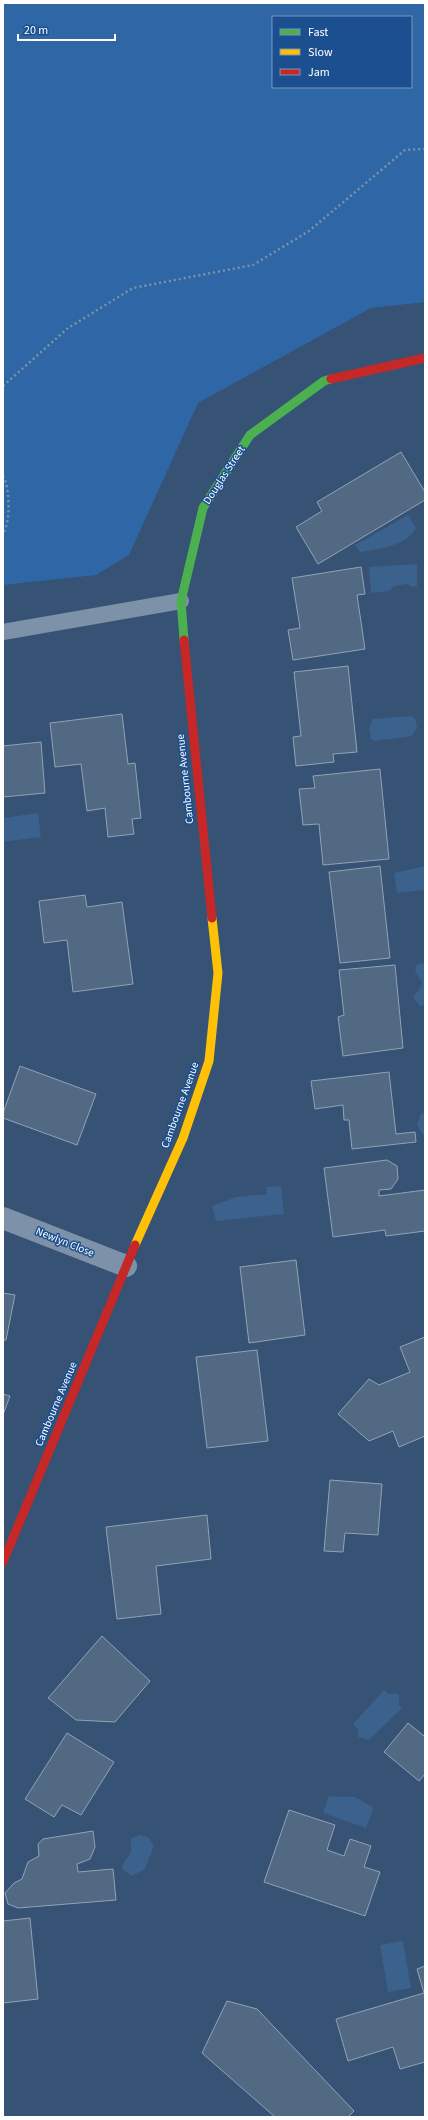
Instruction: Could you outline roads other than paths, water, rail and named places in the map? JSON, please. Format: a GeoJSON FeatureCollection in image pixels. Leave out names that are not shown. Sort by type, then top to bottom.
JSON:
{"type":"FeatureCollection","features":[{"type":"Feature","properties":{"kind":"street","name":"Douglas Street"},"geometry":{"type":"LineString","coordinates":[[181,601],[203,508],[250,435],[324,381],[425,358]]}},
{"type":"Feature","properties":{"kind":"street","name":"Cambourne Avenue"},"geometry":{"type":"LineString","coordinates":[[3,1562],[126,1266],[183,1138],[209,1061],[218,973],[189,704],[181,601]]}},
{"type":"Feature","properties":{"kind":"street","name":"Newlyn Close"},"geometry":{"type":"LineString","coordinates":[[3,1218],[126,1266]]}},
{"type":"Feature","properties":{"kind":"lane"},"geometry":{"type":"LineString","coordinates":[[3,632],[181,601]]}}]}
